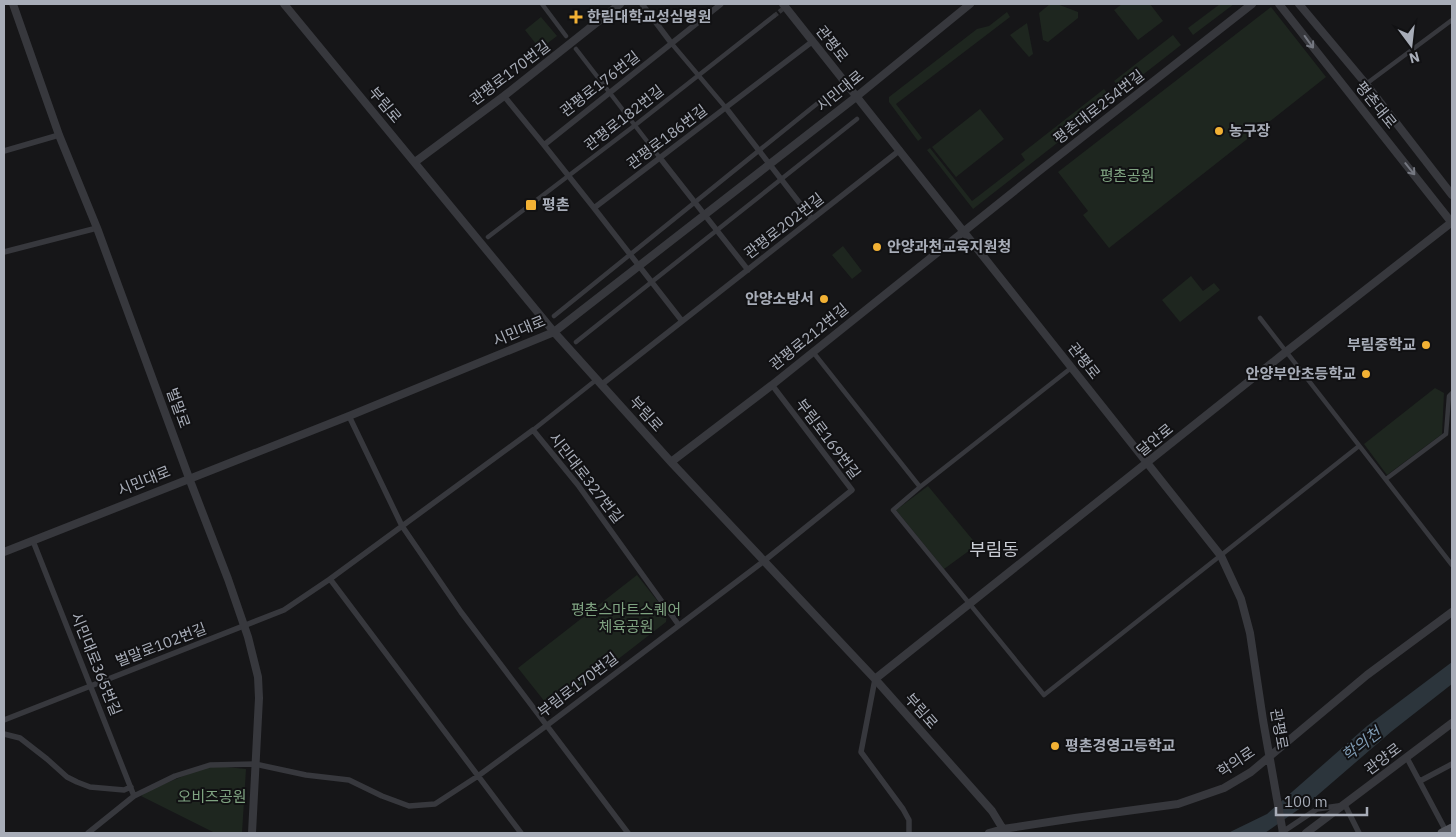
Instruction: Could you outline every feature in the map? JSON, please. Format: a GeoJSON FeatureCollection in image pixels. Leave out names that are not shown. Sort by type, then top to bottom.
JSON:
{"type":"FeatureCollection","features":[{"type":"Feature","properties":{"kind":"street","name":"벌말로"},"geometry":{"type":"LineString","coordinates":[[13,4],[59,135],[97,228],[244,626],[259,685],[252,833]]}},
{"type":"Feature","properties":{"kind":"street","name":"부림로"},"geometry":{"type":"LineString","coordinates":[[284,4],[554,332],[671,462],[875,679],[992,811],[1003,829]]}},
{"type":"Feature","properties":{"kind":"street"},"geometry":{"type":"LineString","coordinates":[[542,4],[566,36]]}},
{"type":"Feature","properties":{"kind":"street","name":"관평로170번길"},"geometry":{"type":"LineString","coordinates":[[415,162],[504,96],[620,4]]}},
{"type":"Feature","properties":{"kind":"street"},"geometry":{"type":"LineString","coordinates":[[642,4],[672,44],[700,74],[812,219]]}},
{"type":"Feature","properties":{"kind":"street","name":"관평로176번길"},"geometry":{"type":"LineString","coordinates":[[544,145],[721,4]]}},
{"type":"Feature","properties":{"kind":"street","name":"관평로"},"geometry":{"type":"LineString","coordinates":[[783,4],[1221,556],[1242,599],[1250,633],[1282,833]]}},
{"type":"Feature","properties":{"kind":"street","name":"시민대로"},"geometry":{"type":"LineString","coordinates":[[4,552],[349,416],[554,332],[856,97],[970,4]]}},
{"type":"Feature","properties":{"kind":"street","name":"평촌대로254번길"},"geometry":{"type":"LineString","coordinates":[[963,232],[1252,4]]}},
{"type":"Feature","properties":{"kind":"street","name":"평촌대로"},"geometry":{"type":"LineString","coordinates":[[1279,4],[1452,222]]}},
{"type":"Feature","properties":{"kind":"street","name":"평촌대로"},"geometry":{"type":"LineString","coordinates":[[1299,4],[1366,84],[1452,195]]}},
{"type":"Feature","properties":{"kind":"street","name":"관평로182번길"},"geometry":{"type":"LineString","coordinates":[[488,237],[570,176],[774,16]]}},
{"type":"Feature","properties":{"kind":"street"},"geometry":{"type":"LineString","coordinates":[[1366,84],[1452,20]]}},
{"type":"Feature","properties":{"kind":"street","name":"관평로186번길"},"geometry":{"type":"LineString","coordinates":[[594,208],[813,41]]}},
{"type":"Feature","properties":{"kind":"street"},"geometry":{"type":"LineString","coordinates":[[576,49],[634,126],[748,270]]}},
{"type":"Feature","properties":{"kind":"street"},"geometry":{"type":"LineString","coordinates":[[554,316],[834,90]]}},
{"type":"Feature","properties":{"kind":"street"},"geometry":{"type":"LineString","coordinates":[[504,96],[570,176],[682,321]]}},
{"type":"Feature","properties":{"kind":"street"},"geometry":{"type":"LineString","coordinates":[[576,342],[857,119]]}},
{"type":"Feature","properties":{"kind":"street"},"geometry":{"type":"LineString","coordinates":[[4,151],[59,135]]}},
{"type":"Feature","properties":{"kind":"street","name":"관평로202번길"},"geometry":{"type":"LineString","coordinates":[[598,382],[682,321],[900,150]]}},
{"type":"Feature","properties":{"kind":"street","name":"달안로"},"geometry":{"type":"LineString","coordinates":[[875,679],[1452,222]]}},
{"type":"Feature","properties":{"kind":"street"},"geometry":{"type":"LineString","coordinates":[[4,252],[97,228]]}},
{"type":"Feature","properties":{"kind":"street","name":"관평로212번길"},"geometry":{"type":"LineString","coordinates":[[671,462],[772,385],[963,232]]}},
{"type":"Feature","properties":{"kind":"street"},"geometry":{"type":"LineString","coordinates":[[1260,318],[1452,564]]}},
{"type":"Feature","properties":{"kind":"street"},"geometry":{"type":"LineString","coordinates":[[813,352],[920,487]]}},
{"type":"Feature","properties":{"kind":"street"},"geometry":{"type":"LineString","coordinates":[[1071,368],[892,510],[1044,695],[1359,446]]}},
{"type":"Feature","properties":{"kind":"street"},"geometry":{"type":"LineString","coordinates":[[533,430],[598,382]]}},
{"type":"Feature","properties":{"kind":"street","name":"부림로169번길"},"geometry":{"type":"LineString","coordinates":[[764,560],[852,490],[772,385]]}},
{"type":"Feature","properties":{"kind":"street"},"geometry":{"type":"LineString","coordinates":[[1386,479],[1446,434],[1449,396],[1452,393]]}},
{"type":"Feature","properties":{"kind":"street"},"geometry":{"type":"LineString","coordinates":[[349,416],[402,526],[461,612],[628,833]]}},
{"type":"Feature","properties":{"kind":"street","name":"시민대로327번길"},"geometry":{"type":"LineString","coordinates":[[330,579],[533,430],[578,485],[678,624]]}},
{"type":"Feature","properties":{"kind":"street","name":"시민대로365번길"},"geometry":{"type":"LineString","coordinates":[[33,541],[92,685],[134,796]]}},
{"type":"Feature","properties":{"kind":"street","name":"부림로170번길"},"geometry":{"type":"LineString","coordinates":[[88,833],[134,796],[174,776],[210,765],[255,764],[306,775],[349,780],[382,796],[409,806],[435,804],[478,776],[546,726],[764,560]]}},
{"type":"Feature","properties":{"kind":"street"},"geometry":{"type":"LineString","coordinates":[[330,579],[521,833]]}},
{"type":"Feature","properties":{"kind":"street","name":"벌말로102번길"},"geometry":{"type":"LineString","coordinates":[[4,720],[284,610],[330,579]]}},
{"type":"Feature","properties":{"kind":"street","name":"학의로"},"geometry":{"type":"LineString","coordinates":[[989,833],[1003,829],[1178,804],[1224,788],[1251,772],[1367,675],[1452,612]]}},
{"type":"Feature","properties":{"kind":"street"},"geometry":{"type":"LineString","coordinates":[[875,679],[861,752],[903,809],[909,820],[909,833]]}},
{"type":"Feature","properties":{"kind":"street","name":"관양로"},"geometry":{"type":"LineString","coordinates":[[1306,833],[1452,723]]}},
{"type":"Feature","properties":{"kind":"street"},"geometry":{"type":"LineString","coordinates":[[4,734],[20,738],[67,777],[77,782],[90,787],[124,790],[131,787]]}},
{"type":"Feature","properties":{"kind":"street"},"geometry":{"type":"LineString","coordinates":[[1407,758],[1447,831]]}},
{"type":"Feature","properties":{"kind":"street"},"geometry":{"type":"LineString","coordinates":[[1420,781],[1452,764]]}},
{"type":"Feature","properties":{"kind":"street"},"geometry":{"type":"LineString","coordinates":[[1282,833],[1317,808],[1345,805],[1359,833]]}},
{"type":"Feature","properties":{"kind":"green space"},"geometry":{"type":"Polygon","coordinates":[[[1050,4],[1057,4],[1078,12],[1078,18],[1048,42],[1043,40],[1039,13],[1050,4]]]}},
{"type":"Feature","properties":{"kind":"green space"},"geometry":{"type":"Polygon","coordinates":[[[1122,4],[1150,4],[1163,21],[1138,40],[1114,10],[1122,4]]]}},
{"type":"Feature","properties":{"kind":"green space"},"geometry":{"type":"Polygon","coordinates":[[[1220,4],[1234,4],[1193,35],[1188,28],[1220,4]]]}},
{"type":"Feature","properties":{"kind":"green space","name":"평촌공원"},"geometry":{"type":"Polygon","coordinates":[[[1271,7],[1326,77],[1109,248],[1083,215],[1088,211],[1058,172],[1271,7]]]}},
{"type":"Feature","properties":{"kind":"green space"},"geometry":{"type":"Polygon","coordinates":[[[1007,12],[1010,17],[896,104],[922,138],[918,141],[889,102],[889,97],[977,29],[989,26],[1007,12]]]}},
{"type":"Feature","properties":{"kind":"green space"},"geometry":{"type":"Polygon","coordinates":[[[541,17],[557,36],[540,49],[525,30],[541,17]]]}},
{"type":"Feature","properties":{"kind":"green space"},"geometry":{"type":"Polygon","coordinates":[[[1027,23],[1033,54],[1029,57],[1010,35],[1027,23]]]}},
{"type":"Feature","properties":{"kind":"green space"},"geometry":{"type":"Polygon","coordinates":[[[1173,35],[1181,45],[1122,91],[1114,81],[1173,35]]]}},
{"type":"Feature","properties":{"kind":"green space"},"geometry":{"type":"Polygon","coordinates":[[[1104,89],[1112,100],[973,209],[927,150],[930,148],[972,201],[1025,160],[1021,154],[1104,89]]]}},
{"type":"Feature","properties":{"kind":"green space"},"geometry":{"type":"Polygon","coordinates":[[[980,109],[1004,139],[956,177],[932,147],[980,109]]]}},
{"type":"Feature","properties":{"kind":"green space"},"geometry":{"type":"Polygon","coordinates":[[[843,246],[862,271],[852,279],[832,255],[843,246]]]}},
{"type":"Feature","properties":{"kind":"green space"},"geometry":{"type":"Polygon","coordinates":[[[1191,276],[1203,291],[1214,283],[1220,290],[1180,322],[1162,300],[1191,276]]]}},
{"type":"Feature","properties":{"kind":"green space"},"geometry":{"type":"Polygon","coordinates":[[[1435,388],[1444,393],[1442,434],[1387,475],[1364,444],[1435,388]]]}},
{"type":"Feature","properties":{"kind":"green space"},"geometry":{"type":"Polygon","coordinates":[[[928,486],[977,545],[944,569],[896,510],[928,486]]]}},
{"type":"Feature","properties":{"kind":"green space","name":"평촌스마트스퀘어 체육공원"},"geometry":{"type":"Polygon","coordinates":[[[637,575],[667,613],[666,622],[559,705],[545,702],[518,668],[637,575]]]}},
{"type":"Feature","properties":{"kind":"green space","name":"오비즈공원"},"geometry":{"type":"Polygon","coordinates":[[[216,766],[246,769],[242,833],[215,833],[141,796],[147,791],[203,768],[216,766]]]}},
{"type":"Feature","properties":{"kind":"water","name":"학의천"},"geometry":{"type":"Polygon","coordinates":[[[1452,662],[1452,684],[1392,731],[1312,800],[1265,833],[1216,833],[1230,832],[1267,814],[1367,726],[1452,662]]]}},
{"type":"Feature","properties":{"kind":"tunnel"},"geometry":{"type":"LineString","coordinates":[[774,16],[789,4]]}},
{"type":"Feature","properties":{"kind":"place","name":"한림대학교성심병원"},"geometry":{"type":"Point","coordinates":[576,17]}},
{"type":"Feature","properties":{"kind":"place","name":"농구장"},"geometry":{"type":"Point","coordinates":[1219,131]}},
{"type":"Feature","properties":{"kind":"place","name":"평촌"},"geometry":{"type":"Point","coordinates":[531,205]}},
{"type":"Feature","properties":{"kind":"place","name":"안양과천교육지원청"},"geometry":{"type":"Point","coordinates":[877,247]}},
{"type":"Feature","properties":{"kind":"place","name":"안양소방서"},"geometry":{"type":"Point","coordinates":[824,299]}},
{"type":"Feature","properties":{"kind":"place","name":"부림중학교"},"geometry":{"type":"Point","coordinates":[1426,345]}},
{"type":"Feature","properties":{"kind":"place","name":"안양부안초등학교"},"geometry":{"type":"Point","coordinates":[1366,374]}},
{"type":"Feature","properties":{"kind":"place","name":"평촌경영고등학교"},"geometry":{"type":"Point","coordinates":[1055,746]}},
{"type":"Feature","properties":{"kind":"district","name":"부림동"},"geometry":{"type":"Point","coordinates":[994,550]}}]}
